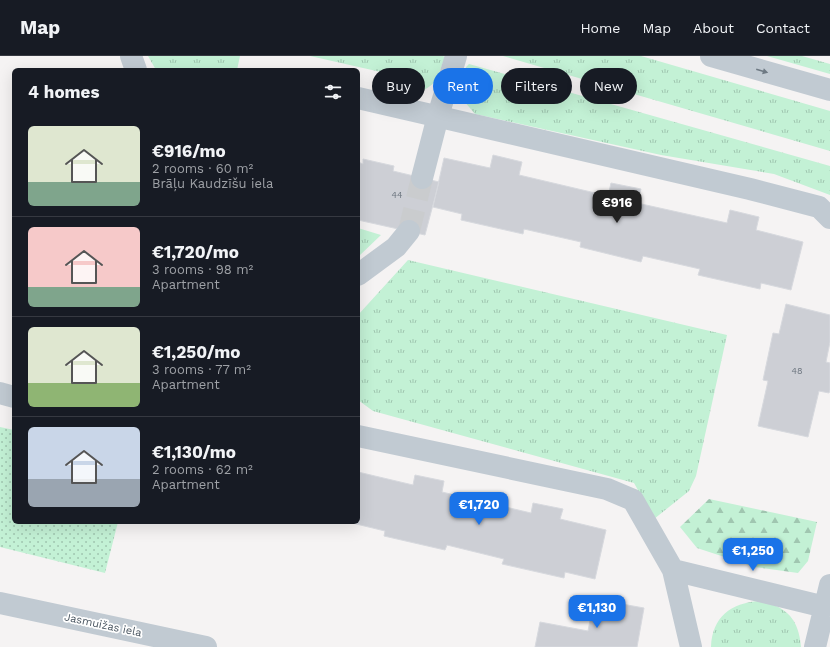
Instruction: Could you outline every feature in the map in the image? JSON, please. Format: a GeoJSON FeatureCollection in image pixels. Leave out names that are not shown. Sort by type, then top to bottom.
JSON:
{"type":"FeatureCollection","features":[{"type":"Feature","properties":{"kind":"street"},"geometry":{"type":"LineString","coordinates":[[131,56],[135,68]]}},
{"type":"Feature","properties":{"kind":"street"},"geometry":{"type":"LineString","coordinates":[[422,178],[438,116],[456,56]]}},
{"type":"Feature","properties":{"kind":"street"},"geometry":{"type":"LineString","coordinates":[[711,56],[830,90]]}},
{"type":"Feature","properties":{"kind":"street"},"geometry":{"type":"LineString","coordinates":[[360,98],[750,189],[819,208],[830,218]]}},
{"type":"Feature","properties":{"kind":"street"},"geometry":{"type":"LineString","coordinates":[[360,274],[396,247],[410,231]]}},
{"type":"Feature","properties":{"kind":"street"},"geometry":{"type":"LineString","coordinates":[[0,394],[12,397]]}},
{"type":"Feature","properties":{"kind":"street"},"geometry":{"type":"LineString","coordinates":[[360,436],[607,489],[633,500],[673,570],[691,647]]}},
{"type":"Feature","properties":{"kind":"street"},"geometry":{"type":"LineString","coordinates":[[673,570],[825,607]]}},
{"type":"Feature","properties":{"kind":"street"},"geometry":{"type":"LineString","coordinates":[[815,647],[830,585]]}},
{"type":"Feature","properties":{"kind":"street","name":"Jasmuižas iela"},"geometry":{"type":"LineString","coordinates":[[0,603],[206,647]]}},
{"type":"Feature","properties":{"kind":"green space"},"geometry":{"type":"Polygon","coordinates":[[[148,56],[240,56],[237,68],[155,68],[148,56]]]}},
{"type":"Feature","properties":{"kind":"green space"},"geometry":{"type":"Polygon","coordinates":[[[310,56],[445,57],[441,68],[433,68],[433,83],[425,89],[425,68],[372,68],[372,70],[310,56]]]}},
{"type":"Feature","properties":{"kind":"green space"},"geometry":{"type":"Polygon","coordinates":[[[503,56],[641,56],[830,111],[830,151],[637,95],[637,68],[580,68],[580,78],[572,76],[572,68],[544,68],[503,56]]]}},
{"type":"Feature","properties":{"kind":"green space"},"geometry":{"type":"Polygon","coordinates":[[[767,56],[802,56],[830,64],[830,74],[767,56]]]}},
{"type":"Feature","properties":{"kind":"green space"},"geometry":{"type":"Polygon","coordinates":[[[469,64],[483,68],[466,68],[469,64]]]}},
{"type":"Feature","properties":{"kind":"green space"},"geometry":{"type":"Polygon","coordinates":[[[493,71],[501,73],[501,104],[572,104],[572,93],[580,95],[580,104],[611,104],[830,166],[830,195],[774,174],[661,155],[475,114],[466,104],[493,104],[493,71]]]}},
{"type":"Feature","properties":{"kind":"green space"},"geometry":{"type":"Polygon","coordinates":[[[360,229],[381,235],[360,255],[360,229]]]}},
{"type":"Feature","properties":{"kind":"green space"},"geometry":{"type":"Polygon","coordinates":[[[408,260],[727,335],[696,476],[689,491],[654,519],[634,483],[373,411],[360,401],[360,313],[408,260]]]}},
{"type":"Feature","properties":{"kind":"green space"},"geometry":{"type":"Polygon","coordinates":[[[0,427],[12,430],[12,524],[117,524],[105,573],[0,547],[0,427]]]}},
{"type":"Feature","properties":{"kind":"green space"},"geometry":{"type":"Polygon","coordinates":[[[709,499],[817,522],[808,561],[798,573],[755,567],[697,548],[680,527],[709,499]]]}},
{"type":"Feature","properties":{"kind":"green space"},"geometry":{"type":"Polygon","coordinates":[[[759,601],[777,606],[789,615],[794,621],[800,637],[801,647],[711,647],[715,627],[725,614],[740,605],[759,601]]]}},
{"type":"Feature","properties":{"kind":"building"},"geometry":{"type":"Polygon","coordinates":[[[493,155],[522,162],[519,175],[608,196],[611,183],[641,189],[637,203],[727,223],[730,210],[759,217],[756,230],[803,242],[791,290],[761,283],[760,289],[698,275],[700,269],[643,256],[641,262],[580,247],[581,242],[524,229],[523,234],[461,220],[462,214],[433,207],[444,158],[490,168],[493,155]]]}},
{"type":"Feature","properties":{"kind":"building"},"geometry":{"type":"Polygon","coordinates":[[[363,159],[394,166],[393,171],[439,182],[425,235],[360,220],[360,163],[363,164],[363,159]]]}},
{"type":"Feature","properties":{"kind":"building"},"geometry":{"type":"Polygon","coordinates":[[[786,304],[830,315],[830,342],[826,362],[830,363],[830,390],[829,393],[819,391],[808,437],[758,426],[768,381],[763,380],[773,333],[779,334],[786,304]]]}},
{"type":"Feature","properties":{"kind":"building"},"geometry":{"type":"Polygon","coordinates":[[[360,472],[413,485],[415,475],[444,481],[442,492],[531,513],[533,503],[563,509],[560,519],[606,530],[595,579],[565,572],[564,578],[502,564],[504,559],[447,545],[445,550],[384,536],[385,531],[356,524],[360,524],[360,472]]]}},
{"type":"Feature","properties":{"kind":"building"},"geometry":{"type":"Polygon","coordinates":[[[594,599],[644,608],[637,647],[535,647],[540,622],[588,631],[594,599]]]}},
{"type":"Feature","properties":{"kind":"tunnel"},"geometry":{"type":"LineString","coordinates":[[409,231],[422,178]]}}]}
